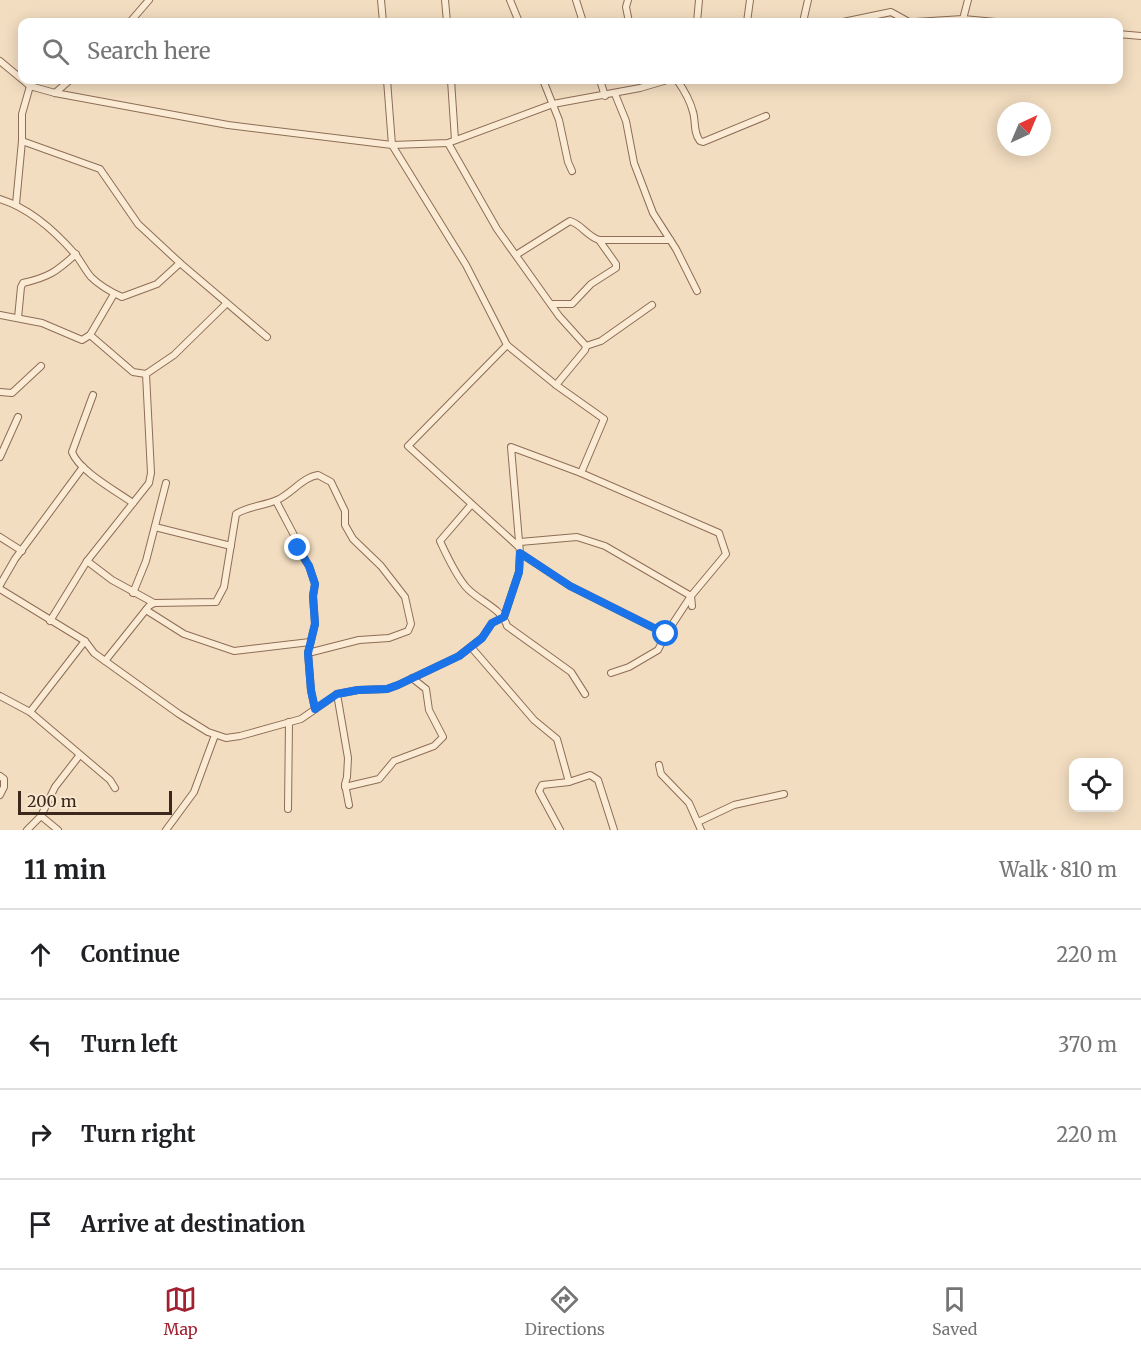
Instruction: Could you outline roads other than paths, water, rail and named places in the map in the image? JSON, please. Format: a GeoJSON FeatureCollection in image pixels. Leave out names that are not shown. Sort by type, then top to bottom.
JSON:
{"type":"FeatureCollection","features":[{"type":"Feature","properties":{"kind":"street"},"geometry":{"type":"LineString","coordinates":[[133,18],[149,0]]}},
{"type":"Feature","properties":{"kind":"street"},"geometry":{"type":"LineString","coordinates":[[381,0],[383,18]]}},
{"type":"Feature","properties":{"kind":"street"},"geometry":{"type":"LineString","coordinates":[[446,0],[447,18]]}},
{"type":"Feature","properties":{"kind":"street"},"geometry":{"type":"LineString","coordinates":[[510,0],[517,18]]}},
{"type":"Feature","properties":{"kind":"street"},"geometry":{"type":"LineString","coordinates":[[576,0],[582,18]]}},
{"type":"Feature","properties":{"kind":"street"},"geometry":{"type":"LineString","coordinates":[[627,18],[628,0]]}},
{"type":"Feature","properties":{"kind":"street"},"geometry":{"type":"LineString","coordinates":[[697,18],[699,0]]}},
{"type":"Feature","properties":{"kind":"street"},"geometry":{"type":"LineString","coordinates":[[748,18],[750,0]]}},
{"type":"Feature","properties":{"kind":"street"},"geometry":{"type":"LineString","coordinates":[[804,18],[808,0]]}},
{"type":"Feature","properties":{"kind":"street"},"geometry":{"type":"LineString","coordinates":[[963,18],[968,0]]}},
{"type":"Feature","properties":{"kind":"street"},"geometry":{"type":"LineString","coordinates":[[862,18],[891,12],[902,18]]}},
{"type":"Feature","properties":{"kind":"street"},"geometry":{"type":"LineString","coordinates":[[1123,35],[1140,38]]}},
{"type":"Feature","properties":{"kind":"street"},"geometry":{"type":"LineString","coordinates":[[0,61],[18,76]]}},
{"type":"Feature","properties":{"kind":"street"},"geometry":{"type":"LineString","coordinates":[[28,84],[55,93],[228,125],[392,145],[448,143],[553,104],[605,96],[654,84]]}},
{"type":"Feature","properties":{"kind":"street"},"geometry":{"type":"LineString","coordinates":[[55,93],[65,84]]}},
{"type":"Feature","properties":{"kind":"street"},"geometry":{"type":"LineString","coordinates":[[387,84],[392,145],[466,265],[507,345],[556,385],[604,419],[581,473]]}},
{"type":"Feature","properties":{"kind":"street"},"geometry":{"type":"LineString","coordinates":[[451,84],[455,140]]}},
{"type":"Feature","properties":{"kind":"street"},"geometry":{"type":"LineString","coordinates":[[545,84],[559,120],[572,171]]}},
{"type":"Feature","properties":{"kind":"street"},"geometry":{"type":"LineString","coordinates":[[601,84],[605,96]]}},
{"type":"Feature","properties":{"kind":"street"},"geometry":{"type":"LineString","coordinates":[[640,84],[640,88]]}},
{"type":"Feature","properties":{"kind":"street"},"geometry":{"type":"LineString","coordinates":[[679,84],[690,102],[696,135],[700,141],[703,142],[766,116]]}},
{"type":"Feature","properties":{"kind":"street"},"geometry":{"type":"LineString","coordinates":[[16,204],[22,141],[21,114],[30,86]]}},
{"type":"Feature","properties":{"kind":"street"},"geometry":{"type":"LineString","coordinates":[[615,94],[626,121],[638,177],[653,213],[697,291]]}},
{"type":"Feature","properties":{"kind":"street"},"geometry":{"type":"LineString","coordinates":[[22,141],[100,169],[138,224],[226,304],[267,337]]}},
{"type":"Feature","properties":{"kind":"street"},"geometry":{"type":"LineString","coordinates":[[448,143],[497,229],[551,304],[586,346]]}},
{"type":"Feature","properties":{"kind":"street"},"geometry":{"type":"LineString","coordinates":[[0,199],[16,204],[51,231],[76,254],[91,277],[114,294],[122,297],[157,284],[180,263]]}},
{"type":"Feature","properties":{"kind":"street"},"geometry":{"type":"LineString","coordinates":[[516,255],[570,221],[575,222],[592,238],[599,240],[670,240]]}},
{"type":"Feature","properties":{"kind":"street"},"geometry":{"type":"LineString","coordinates":[[551,304],[572,304],[591,284],[616,268],[616,264],[599,240]]}},
{"type":"Feature","properties":{"kind":"street"},"geometry":{"type":"LineString","coordinates":[[18,318],[23,283],[44,279],[56,272],[76,254]]}},
{"type":"Feature","properties":{"kind":"street"},"geometry":{"type":"LineString","coordinates":[[0,315],[42,323],[82,340],[90,335],[114,294]]}},
{"type":"Feature","properties":{"kind":"street"},"geometry":{"type":"LineString","coordinates":[[90,335],[133,372],[146,374],[174,355],[226,304]]}},
{"type":"Feature","properties":{"kind":"street"},"geometry":{"type":"LineString","coordinates":[[556,385],[586,346],[601,341],[652,305]]}},
{"type":"Feature","properties":{"kind":"street"},"geometry":{"type":"LineString","coordinates":[[507,345],[408,446],[519,547],[570,586],[666,634]]}},
{"type":"Feature","properties":{"kind":"street"},"geometry":{"type":"LineString","coordinates":[[0,392],[12,393],[41,366]]}},
{"type":"Feature","properties":{"kind":"street"},"geometry":{"type":"LineString","coordinates":[[50,621],[87,561],[150,483],[146,374]]}},
{"type":"Feature","properties":{"kind":"street"},"geometry":{"type":"LineString","coordinates":[[93,395],[72,452],[83,467],[133,503]]}},
{"type":"Feature","properties":{"kind":"street"},"geometry":{"type":"LineString","coordinates":[[0,457],[18,417]]}},
{"type":"Feature","properties":{"kind":"street"},"geometry":{"type":"LineString","coordinates":[[83,467],[15,560],[0,587],[50,621],[85,641],[94,653],[178,714],[215,735],[226,738],[240,736],[301,719],[337,694],[358,690],[387,689],[459,656],[482,638],[492,623],[504,617],[519,572],[511,447],[581,473],[719,532],[726,554],[691,596],[658,650],[629,667],[611,673]]}},
{"type":"Feature","properties":{"kind":"street"},"geometry":{"type":"LineString","coordinates":[[87,561],[132,593],[154,603],[216,602],[224,587],[236,514],[242,510],[276,501],[313,476],[323,477],[331,482],[345,511],[345,525],[353,539],[381,566],[405,597],[411,624],[405,633],[389,638],[359,640],[308,653]]}},
{"type":"Feature","properties":{"kind":"street"},"geometry":{"type":"LineString","coordinates":[[132,593],[146,561],[166,483]]}},
{"type":"Feature","properties":{"kind":"street"},"geometry":{"type":"LineString","coordinates":[[276,501],[314,577],[315,624],[308,653],[315,709]]}},
{"type":"Feature","properties":{"kind":"street"},"geometry":{"type":"LineString","coordinates":[[471,505],[440,541],[464,585],[477,598],[504,617],[507,626],[571,672],[585,694]]}},
{"type":"Feature","properties":{"kind":"street"},"geometry":{"type":"LineString","coordinates":[[155,527],[231,546]]}},
{"type":"Feature","properties":{"kind":"street"},"geometry":{"type":"LineString","coordinates":[[0,537],[22,551]]}},
{"type":"Feature","properties":{"kind":"street"},"geometry":{"type":"LineString","coordinates":[[519,547],[577,537],[605,546],[691,596]]}},
{"type":"Feature","properties":{"kind":"street"},"geometry":{"type":"LineString","coordinates":[[691,596],[692,606]]}},
{"type":"Feature","properties":{"kind":"street"},"geometry":{"type":"LineString","coordinates":[[105,661],[154,603]]}},
{"type":"Feature","properties":{"kind":"street"},"geometry":{"type":"LineString","coordinates":[[146,610],[184,634],[234,651],[310,642]]}},
{"type":"Feature","properties":{"kind":"street"},"geometry":{"type":"LineString","coordinates":[[30,712],[85,641]]}},
{"type":"Feature","properties":{"kind":"street"},"geometry":{"type":"LineString","coordinates":[[471,647],[534,720],[557,739],[569,782]]}},
{"type":"Feature","properties":{"kind":"street"},"geometry":{"type":"LineString","coordinates":[[345,788],[379,779],[394,761],[434,746],[441,740],[441,732],[429,710],[426,689],[412,678]]}},
{"type":"Feature","properties":{"kind":"street"},"geometry":{"type":"LineString","coordinates":[[337,694],[348,758],[345,788],[349,805]]}},
{"type":"Feature","properties":{"kind":"street"},"geometry":{"type":"LineString","coordinates":[[0,696],[30,712],[110,780],[115,788]]}},
{"type":"Feature","properties":{"kind":"street"},"geometry":{"type":"LineString","coordinates":[[288,809],[289,722]]}},
{"type":"Feature","properties":{"kind":"street"},"geometry":{"type":"LineString","coordinates":[[166,830],[194,792],[215,735]]}},
{"type":"Feature","properties":{"kind":"street"},"geometry":{"type":"LineString","coordinates":[[27,830],[41,816],[55,787],[79,756]]}},
{"type":"Feature","properties":{"kind":"street"},"geometry":{"type":"LineString","coordinates":[[658,765],[661,774],[689,803],[701,830]]}},
{"type":"Feature","properties":{"kind":"street"},"geometry":{"type":"LineString","coordinates":[[560,830],[539,788],[590,775],[598,780],[614,830]]}},
{"type":"Feature","properties":{"kind":"street"},"geometry":{"type":"LineString","coordinates":[[0,776],[4,779],[4,787],[0,795]]}},
{"type":"Feature","properties":{"kind":"street"},"geometry":{"type":"LineString","coordinates":[[698,822],[734,805],[784,794]]}},
{"type":"Feature","properties":{"kind":"street"},"geometry":{"type":"LineString","coordinates":[[41,816],[58,830]]}}]}
